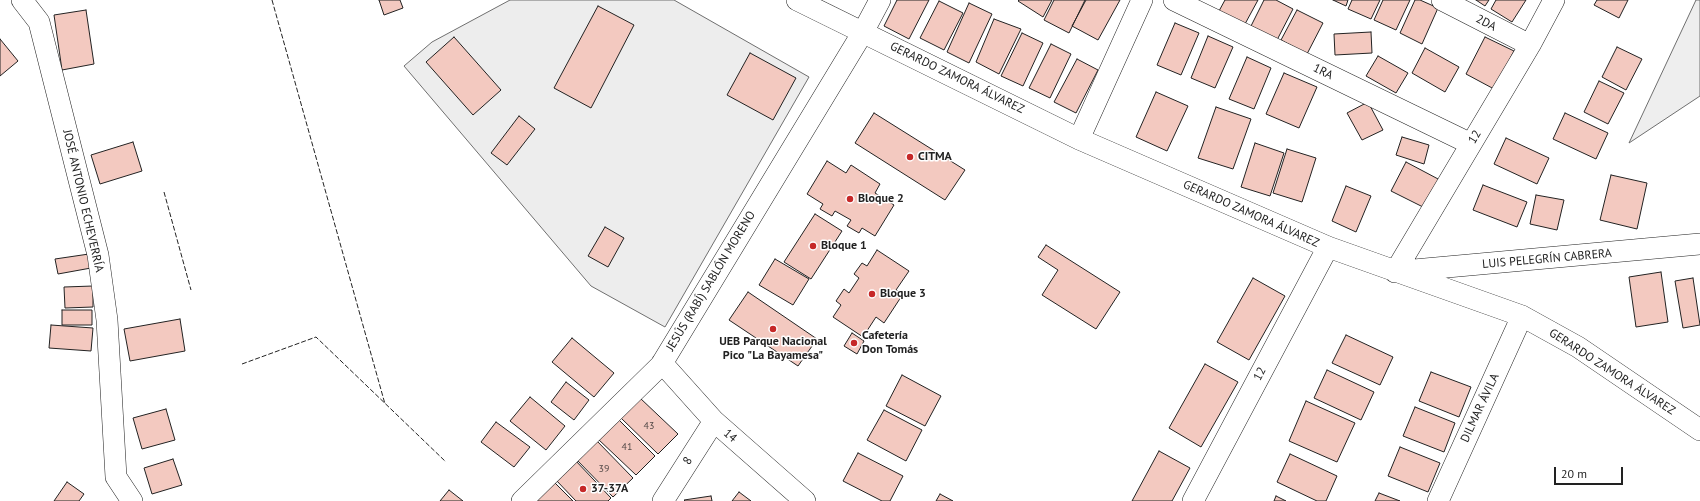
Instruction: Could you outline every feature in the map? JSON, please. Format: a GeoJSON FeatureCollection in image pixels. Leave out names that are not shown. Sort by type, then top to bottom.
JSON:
{"type":"FeatureCollection","features":[{"type":"Feature","properties":{"kind":"street","name":"JOSÉ ANTONIO ECHEVERRÍA"},"geometry":{"type":"LineString","coordinates":[[22,0],[40,22],[98,255],[107,320],[116,477],[132,501]]}},
{"type":"Feature","properties":{"kind":"street","name":"GERARDO ZAMORA ÁLVAREZ"},"geometry":{"type":"LineString","coordinates":[[798,0],[1079,139],[1328,248],[1522,316],[1578,347],[1700,430]]}},
{"type":"Feature","properties":{"kind":"street","name":"JESÚS (RABÍ) SABLÓN MORENO"},"geometry":{"type":"LineString","coordinates":[[522,501],[662,363],[863,32],[880,0]]}},
{"type":"Feature","properties":{"kind":"street"},"geometry":{"type":"LineString","coordinates":[[1079,139],[1142,0]]}},
{"type":"Feature","properties":{"kind":"street","name":"1RA"},"geometry":{"type":"LineString","coordinates":[[1174,0],[1471,144]]}},
{"type":"Feature","properties":{"kind":"street","name":"2DA"},"geometry":{"type":"LineString","coordinates":[[1442,0],[1530,45]]}},
{"type":"Feature","properties":{"kind":"street","name":"12"},"geometry":{"type":"LineString","coordinates":[[1395,272],[1530,45],[1554,0]]}},
{"type":"Feature","properties":{"kind":"street","name":"LUIS PELEGRÍN CABRERA"},"geometry":{"type":"LineString","coordinates":[[1395,272],[1700,244]]}},
{"type":"Feature","properties":{"kind":"street","name":"12"},"geometry":{"type":"LineString","coordinates":[[1192,501],[1328,248]]}},
{"type":"Feature","properties":{"kind":"street","name":"DILMAR ÁVILA"},"geometry":{"type":"LineString","coordinates":[[1438,501],[1522,316]]}},
{"type":"Feature","properties":{"kind":"street","name":"14"},"geometry":{"type":"LineString","coordinates":[[662,363],[714,421],[805,501]]}},
{"type":"Feature","properties":{"kind":"street","name":"8"},"geometry":{"type":"LineString","coordinates":[[663,501],[674,492],[714,421]]}},
{"type":"Feature","properties":{"kind":"shaded area"},"geometry":{"type":"Polygon","coordinates":[[[510,0],[674,0],[809,77],[665,327],[591,286],[404,66],[432,42],[510,0]]]}},
{"type":"Feature","properties":{"kind":"shaded area"},"geometry":{"type":"Polygon","coordinates":[[[1696,0],[1700,0],[1700,96],[1629,143],[1696,0]]]}},
{"type":"Feature","properties":{"kind":"building"},"geometry":{"type":"Polygon","coordinates":[[[379,0],[400,0],[403,8],[384,15],[379,0]]]}},
{"type":"Feature","properties":{"kind":"building"},"geometry":{"type":"Polygon","coordinates":[[[897,0],[929,0],[909,39],[884,26],[897,0]]]}},
{"type":"Feature","properties":{"kind":"building"},"geometry":{"type":"Polygon","coordinates":[[[1052,0],[1043,17],[1018,1],[1052,0]]]}},
{"type":"Feature","properties":{"kind":"building"},"geometry":{"type":"Polygon","coordinates":[[[1054,0],[1085,0],[1069,33],[1044,20],[1054,0]]]}},
{"type":"Feature","properties":{"kind":"building"},"geometry":{"type":"Polygon","coordinates":[[[1086,0],[1120,0],[1098,40],[1072,26],[1086,0]]]}},
{"type":"Feature","properties":{"kind":"building"},"geometry":{"type":"Polygon","coordinates":[[[1225,0],[1258,0],[1245,24],[1219,11],[1225,0]]]}},
{"type":"Feature","properties":{"kind":"building"},"geometry":{"type":"Polygon","coordinates":[[[1264,0],[1276,0],[1293,9],[1277,40],[1251,26],[1264,0]]]}},
{"type":"Feature","properties":{"kind":"building"},"geometry":{"type":"Polygon","coordinates":[[[1333,0],[1348,0],[1346,6],[1333,0]]]}},
{"type":"Feature","properties":{"kind":"building"},"geometry":{"type":"Polygon","coordinates":[[[1352,0],[1380,0],[1371,19],[1348,9],[1352,0]]]}},
{"type":"Feature","properties":{"kind":"building"},"geometry":{"type":"Polygon","coordinates":[[[1383,0],[1410,0],[1396,30],[1374,20],[1383,0]]]}},
{"type":"Feature","properties":{"kind":"building"},"geometry":{"type":"Polygon","coordinates":[[[1415,0],[1420,0],[1438,8],[1422,44],[1400,33],[1415,0]]]}},
{"type":"Feature","properties":{"kind":"building"},"geometry":{"type":"Polygon","coordinates":[[[1476,0],[1489,0],[1485,6],[1476,0]]]}},
{"type":"Feature","properties":{"kind":"building"},"geometry":{"type":"Polygon","coordinates":[[[1496,0],[1526,0],[1512,22],[1491,9],[1496,0]]]}},
{"type":"Feature","properties":{"kind":"building"},"geometry":{"type":"Polygon","coordinates":[[[1597,0],[1628,0],[1619,18],[1594,5],[1597,0]]]}},
{"type":"Feature","properties":{"kind":"building"},"geometry":{"type":"Polygon","coordinates":[[[939,1],[963,13],[944,50],[920,38],[939,1]]]}},
{"type":"Feature","properties":{"kind":"building"},"geometry":{"type":"Polygon","coordinates":[[[969,3],[992,14],[969,63],[947,52],[969,3]]]}},
{"type":"Feature","properties":{"kind":"building"},"geometry":{"type":"Polygon","coordinates":[[[598,6],[634,25],[591,108],[554,88],[598,6]]]}},
{"type":"Feature","properties":{"kind":"building"},"geometry":{"type":"Polygon","coordinates":[[[86,10],[94,64],[62,70],[54,15],[86,10]]]}},
{"type":"Feature","properties":{"kind":"building"},"geometry":{"type":"Polygon","coordinates":[[[1297,10],[1323,23],[1307,54],[1281,40],[1297,10]]]}},
{"type":"Feature","properties":{"kind":"building"},"geometry":{"type":"Polygon","coordinates":[[[994,19],[1021,29],[999,74],[976,62],[994,19]]]}},
{"type":"Feature","properties":{"kind":"building"},"geometry":{"type":"Polygon","coordinates":[[[1175,23],[1199,33],[1181,75],[1157,65],[1175,23]]]}},
{"type":"Feature","properties":{"kind":"building"},"geometry":{"type":"Polygon","coordinates":[[[1371,32],[1372,53],[1335,55],[1334,34],[1371,32]]]}},
{"type":"Feature","properties":{"kind":"building"},"geometry":{"type":"Polygon","coordinates":[[[1022,33],[1043,43],[1023,86],[1001,76],[1022,33]]]}},
{"type":"Feature","properties":{"kind":"building"},"geometry":{"type":"Polygon","coordinates":[[[1208,36],[1233,47],[1215,88],[1191,78],[1208,36]]]}},
{"type":"Feature","properties":{"kind":"building"},"geometry":{"type":"Polygon","coordinates":[[[454,37],[501,90],[473,115],[426,62],[454,37]]]}},
{"type":"Feature","properties":{"kind":"building"},"geometry":{"type":"Polygon","coordinates":[[[1485,37],[1514,51],[1494,89],[1466,74],[1485,37]]]}},
{"type":"Feature","properties":{"kind":"building"},"geometry":{"type":"Polygon","coordinates":[[[0,39],[18,61],[0,76],[0,39]]]}},
{"type":"Feature","properties":{"kind":"building"},"geometry":{"type":"Polygon","coordinates":[[[1051,44],[1071,54],[1050,98],[1029,88],[1051,44]]]}},
{"type":"Feature","properties":{"kind":"building"},"geometry":{"type":"Polygon","coordinates":[[[1617,47],[1642,59],[1626,90],[1602,77],[1617,47]]]}},
{"type":"Feature","properties":{"kind":"building"},"geometry":{"type":"Polygon","coordinates":[[[1425,48],[1459,67],[1445,92],[1412,73],[1425,48]]]}},
{"type":"Feature","properties":{"kind":"building"},"geometry":{"type":"Polygon","coordinates":[[[750,53],[796,78],[773,120],[727,95],[750,53]]]}},
{"type":"Feature","properties":{"kind":"building"},"geometry":{"type":"Polygon","coordinates":[[[1378,56],[1408,73],[1396,93],[1366,76],[1378,56]]]}},
{"type":"Feature","properties":{"kind":"building"},"geometry":{"type":"Polygon","coordinates":[[[1247,57],[1271,68],[1254,109],[1229,99],[1247,57]]]}},
{"type":"Feature","properties":{"kind":"building"},"geometry":{"type":"Polygon","coordinates":[[[1077,59],[1098,70],[1076,113],[1054,102],[1077,59]]]}},
{"type":"Feature","properties":{"kind":"building"},"geometry":{"type":"Polygon","coordinates":[[[1284,73],[1317,87],[1299,128],[1266,114],[1284,73]]]}},
{"type":"Feature","properties":{"kind":"building"},"geometry":{"type":"Polygon","coordinates":[[[1599,81],[1624,93],[1608,124],[1584,112],[1599,81]]]}},
{"type":"Feature","properties":{"kind":"building"},"geometry":{"type":"Polygon","coordinates":[[[1156,92],[1188,106],[1167,151],[1136,137],[1156,92]]]}},
{"type":"Feature","properties":{"kind":"building"},"geometry":{"type":"Polygon","coordinates":[[[1368,102],[1383,130],[1362,140],[1347,113],[1368,102]]]}},
{"type":"Feature","properties":{"kind":"building"},"geometry":{"type":"Polygon","coordinates":[[[1216,107],[1251,119],[1233,169],[1198,158],[1216,107]]]}},
{"type":"Feature","properties":{"kind":"building","name":"CITMA"},"geometry":{"type":"Polygon","coordinates":[[[874,113],[965,170],[945,200],[855,143],[874,113]]]}},
{"type":"Feature","properties":{"kind":"building"},"geometry":{"type":"Polygon","coordinates":[[[1565,113],[1608,133],[1596,159],[1553,139],[1565,113]]]}},
{"type":"Feature","properties":{"kind":"building"},"geometry":{"type":"Polygon","coordinates":[[[519,116],[535,129],[507,165],[491,153],[519,116]]]}},
{"type":"Feature","properties":{"kind":"building"},"geometry":{"type":"Polygon","coordinates":[[[1402,137],[1429,145],[1424,164],[1396,155],[1402,137]]]}},
{"type":"Feature","properties":{"kind":"building"},"geometry":{"type":"Polygon","coordinates":[[[1506,138],[1549,158],[1537,184],[1494,164],[1506,138]]]}},
{"type":"Feature","properties":{"kind":"building"},"geometry":{"type":"Polygon","coordinates":[[[133,142],[142,171],[100,184],[91,155],[133,142]]]}},
{"type":"Feature","properties":{"kind":"building"},"geometry":{"type":"Polygon","coordinates":[[[1255,143],[1284,153],[1270,196],[1241,187],[1255,143]]]}},
{"type":"Feature","properties":{"kind":"building"},"geometry":{"type":"Polygon","coordinates":[[[1287,149],[1316,158],[1302,202],[1273,193],[1287,149]]]}},
{"type":"Feature","properties":{"kind":"building","name":"Bloque 2"},"geometry":{"type":"Polygon","coordinates":[[[827,161],[846,173],[851,165],[880,184],[875,193],[894,205],[875,236],[862,228],[859,233],[847,226],[851,220],[835,211],[832,216],[820,209],[823,204],[807,194],[827,161]]]}},
{"type":"Feature","properties":{"kind":"building"},"geometry":{"type":"Polygon","coordinates":[[[1406,162],[1440,180],[1425,208],[1391,191],[1406,162]]]}},
{"type":"Feature","properties":{"kind":"building"},"geometry":{"type":"Polygon","coordinates":[[[1611,175],[1647,183],[1637,229],[1600,220],[1611,175]]]}},
{"type":"Feature","properties":{"kind":"building"},"geometry":{"type":"Polygon","coordinates":[[[1483,185],[1527,202],[1517,227],[1473,210],[1483,185]]]}},
{"type":"Feature","properties":{"kind":"building"},"geometry":{"type":"Polygon","coordinates":[[[1346,186],[1371,196],[1356,232],[1332,221],[1346,186]]]}},
{"type":"Feature","properties":{"kind":"building"},"geometry":{"type":"Polygon","coordinates":[[[1536,195],[1564,200],[1557,230],[1530,224],[1536,195]]]}},
{"type":"Feature","properties":{"kind":"building","name":"Bloque 1"},"geometry":{"type":"Polygon","coordinates":[[[815,214],[842,231],[811,279],[784,262],[815,214]]]}},
{"type":"Feature","properties":{"kind":"building"},"geometry":{"type":"Polygon","coordinates":[[[605,227],[624,238],[608,267],[588,256],[605,227]]]}},
{"type":"Feature","properties":{"kind":"building"},"geometry":{"type":"Polygon","coordinates":[[[1046,245],[1120,292],[1096,329],[1042,295],[1058,270],[1038,257],[1046,245]]]}},
{"type":"Feature","properties":{"kind":"building","name":"Bloque 3"},"geometry":{"type":"Polygon","coordinates":[[[877,250],[909,271],[896,290],[903,294],[884,323],[876,317],[863,337],[833,317],[841,305],[836,301],[844,289],[849,293],[859,278],[854,274],[862,263],[867,266],[877,250]]]}},
{"type":"Feature","properties":{"kind":"building"},"geometry":{"type":"Polygon","coordinates":[[[89,254],[91,268],[58,274],[55,259],[89,254]]]}},
{"type":"Feature","properties":{"kind":"building"},"geometry":{"type":"Polygon","coordinates":[[[775,259],[809,279],[793,305],[759,285],[775,259]]]}},
{"type":"Feature","properties":{"kind":"building"},"geometry":{"type":"Polygon","coordinates":[[[1661,272],[1668,322],[1636,327],[1629,277],[1661,272]]]}},
{"type":"Feature","properties":{"kind":"building"},"geometry":{"type":"Polygon","coordinates":[[[1253,278],[1285,296],[1249,360],[1217,342],[1253,278]]]}},
{"type":"Feature","properties":{"kind":"building"},"geometry":{"type":"Polygon","coordinates":[[[1693,278],[1700,325],[1683,328],[1675,281],[1693,278]]]}},
{"type":"Feature","properties":{"kind":"building"},"geometry":{"type":"Polygon","coordinates":[[[93,286],[93,307],[65,308],[64,287],[93,286]]]}},
{"type":"Feature","properties":{"kind":"building","name":"UEB Parque Nacional Pico \"La Bayamesa\""},"geometry":{"type":"Polygon","coordinates":[[[748,292],[817,339],[798,366],[729,320],[748,292]]]}},
{"type":"Feature","properties":{"kind":"building"},"geometry":{"type":"Polygon","coordinates":[[[62,310],[92,310],[92,325],[62,325],[62,310]]]}},
{"type":"Feature","properties":{"kind":"building"},"geometry":{"type":"Polygon","coordinates":[[[180,319],[185,351],[130,361],[124,329],[180,319]]]}},
{"type":"Feature","properties":{"kind":"building"},"geometry":{"type":"Polygon","coordinates":[[[51,325],[93,328],[91,351],[49,348],[51,325]]]}},
{"type":"Feature","properties":{"kind":"building","name":"Cafetería Don Tomás"},"geometry":{"type":"Polygon","coordinates":[[[852,333],[864,341],[857,354],[844,346],[852,333]]]}},
{"type":"Feature","properties":{"kind":"building"},"geometry":{"type":"Polygon","coordinates":[[[1346,335],[1393,357],[1380,385],[1332,363],[1346,335]]]}},
{"type":"Feature","properties":{"kind":"building"},"geometry":{"type":"Polygon","coordinates":[[[572,338],[614,373],[594,397],[552,362],[572,338]]]}},
{"type":"Feature","properties":{"kind":"building"},"geometry":{"type":"Polygon","coordinates":[[[1205,364],[1238,382],[1201,447],[1169,428],[1205,364]]]}},
{"type":"Feature","properties":{"kind":"building"},"geometry":{"type":"Polygon","coordinates":[[[1327,370],[1374,392],[1361,420],[1314,398],[1327,370]]]}},
{"type":"Feature","properties":{"kind":"building"},"geometry":{"type":"Polygon","coordinates":[[[1431,372],[1471,387],[1459,417],[1419,401],[1431,372]]]}},
{"type":"Feature","properties":{"kind":"building"},"geometry":{"type":"Polygon","coordinates":[[[902,375],[941,396],[925,426],[886,406],[902,375]]]}},
{"type":"Feature","properties":{"kind":"building"},"geometry":{"type":"Polygon","coordinates":[[[566,382],[589,400],[574,420],[551,402],[566,382]]]}},
{"type":"Feature","properties":{"kind":"building"},"geometry":{"type":"Polygon","coordinates":[[[530,397],[565,426],[546,450],[510,421],[530,397]]]}},
{"type":"Feature","properties":{"kind":"building"},"geometry":{"type":"Polygon","coordinates":[[[640,398],[678,434],[658,454],[621,418],[640,398]]]}},
{"type":"Feature","properties":{"kind":"building"},"geometry":{"type":"Polygon","coordinates":[[[1306,401],[1355,423],[1337,462],[1289,441],[1306,401]]]}},
{"type":"Feature","properties":{"kind":"building"},"geometry":{"type":"Polygon","coordinates":[[[1415,407],[1455,423],[1444,452],[1403,436],[1415,407]]]}},
{"type":"Feature","properties":{"kind":"building"},"geometry":{"type":"Polygon","coordinates":[[[166,409],[175,440],[142,449],[133,418],[166,409]]]}},
{"type":"Feature","properties":{"kind":"building"},"geometry":{"type":"Polygon","coordinates":[[[884,410],[922,430],[906,461],[867,440],[884,410]]]}},
{"type":"Feature","properties":{"kind":"building"},"geometry":{"type":"Polygon","coordinates":[[[618,419],[655,456],[636,475],[598,439],[618,419]]]}},
{"type":"Feature","properties":{"kind":"building"},"geometry":{"type":"Polygon","coordinates":[[[496,422],[530,447],[514,467],[481,442],[496,422]]]}},
{"type":"Feature","properties":{"kind":"building"},"geometry":{"type":"Polygon","coordinates":[[[596,440],[633,478],[613,497],[576,459],[596,440]]]}},
{"type":"Feature","properties":{"kind":"building"},"geometry":{"type":"Polygon","coordinates":[[[1400,447],[1440,463],[1428,492],[1388,476],[1400,447]]]}},
{"type":"Feature","properties":{"kind":"building"},"geometry":{"type":"Polygon","coordinates":[[[1159,451],[1190,468],[1172,501],[1132,501],[1159,451]]]}},
{"type":"Feature","properties":{"kind":"building"},"geometry":{"type":"Polygon","coordinates":[[[858,453],[903,476],[890,501],[882,501],[843,481],[858,453]]]}},
{"type":"Feature","properties":{"kind":"building"},"geometry":{"type":"Polygon","coordinates":[[[1290,454],[1337,476],[1326,501],[1317,501],[1277,482],[1290,454]]]}},
{"type":"Feature","properties":{"kind":"building"},"geometry":{"type":"Polygon","coordinates":[[[173,459],[182,485],[152,494],[144,468],[173,459]]]}},
{"type":"Feature","properties":{"kind":"building","name":"37-37A"},"geometry":{"type":"Polygon","coordinates":[[[575,460],[611,498],[608,501],[576,501],[555,479],[575,460]]]}},
{"type":"Feature","properties":{"kind":"building"},"geometry":{"type":"Polygon","coordinates":[[[553,481],[573,501],[535,501],[553,481]]]}},
{"type":"Feature","properties":{"kind":"building"},"geometry":{"type":"Polygon","coordinates":[[[67,482],[84,494],[79,501],[54,501],[67,482]]]}},
{"type":"Feature","properties":{"kind":"building"},"geometry":{"type":"Polygon","coordinates":[[[449,490],[463,501],[440,501],[449,490]]]}},
{"type":"Feature","properties":{"kind":"building"},"geometry":{"type":"Polygon","coordinates":[[[739,492],[751,501],[732,501],[739,492]]]}},
{"type":"Feature","properties":{"kind":"building"},"geometry":{"type":"Polygon","coordinates":[[[1379,493],[1400,501],[1375,501],[1379,493]]]}},
{"type":"Feature","properties":{"kind":"building"},"geometry":{"type":"Polygon","coordinates":[[[940,494],[953,501],[936,501],[940,494]]]}},
{"type":"Feature","properties":{"kind":"building"},"geometry":{"type":"Polygon","coordinates":[[[711,496],[712,501],[684,500],[711,496]]]}},
{"type":"Feature","properties":{"kind":"building"},"geometry":{"type":"Polygon","coordinates":[[[1276,496],[1286,501],[1274,501],[1276,496]]]}},
{"type":"Feature","properties":{"kind":"fence"},"geometry":{"type":"LineString","coordinates":[[272,0],[385,404]]}},
{"type":"Feature","properties":{"kind":"fence"},"geometry":{"type":"LineString","coordinates":[[164,192],[191,290]]}},
{"type":"Feature","properties":{"kind":"fence"},"geometry":{"type":"LineString","coordinates":[[242,364],[316,337],[446,462]]}},
{"type":"Feature","properties":{"kind":"place","name":"CITMA"},"geometry":{"type":"Point","coordinates":[910,157]}},
{"type":"Feature","properties":{"kind":"place","name":"Bloque 2"},"geometry":{"type":"Point","coordinates":[850,199]}},
{"type":"Feature","properties":{"kind":"place","name":"Bloque 1"},"geometry":{"type":"Point","coordinates":[813,246]}},
{"type":"Feature","properties":{"kind":"place","name":"Bloque 3"},"geometry":{"type":"Point","coordinates":[872,294]}},
{"type":"Feature","properties":{"kind":"place","name":"UEB Parque Nacional Pico \"La Bayamesa\""},"geometry":{"type":"Point","coordinates":[773,329]}},
{"type":"Feature","properties":{"kind":"place","name":"Cafetería Don Tomás"},"geometry":{"type":"Point","coordinates":[854,343]}},
{"type":"Feature","properties":{"kind":"place","name":"37-37A"},"geometry":{"type":"Point","coordinates":[583,489]}}]}
